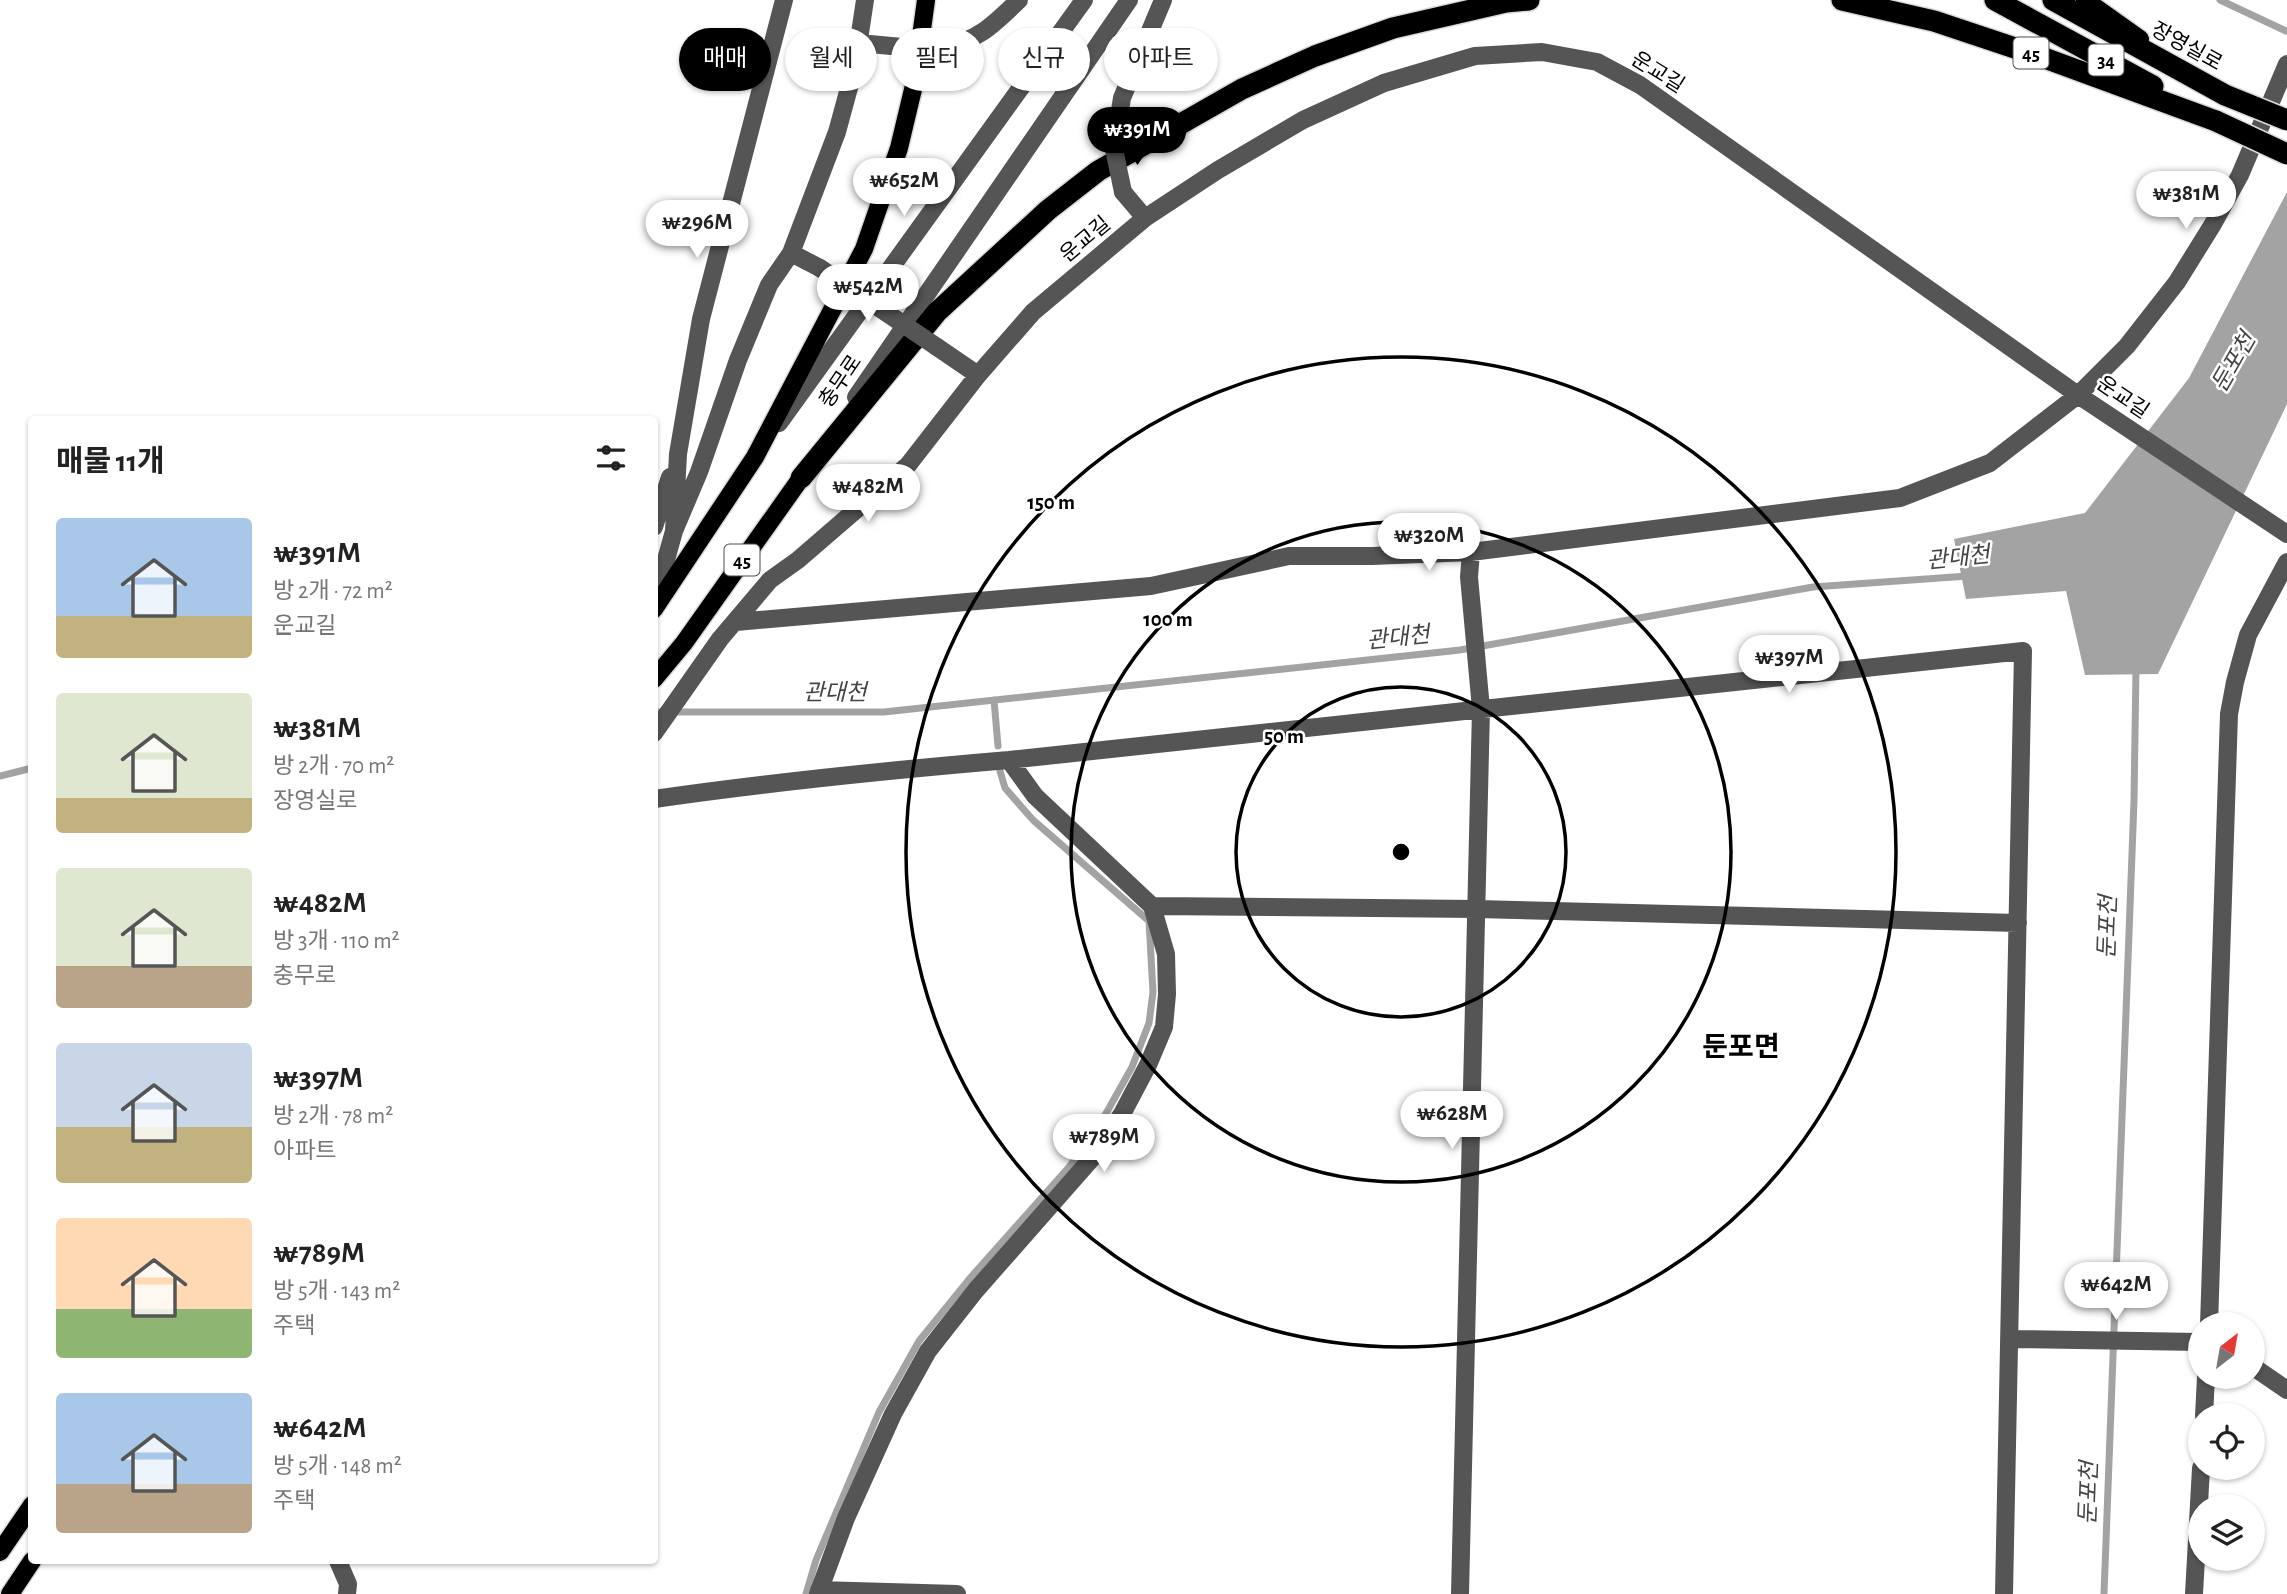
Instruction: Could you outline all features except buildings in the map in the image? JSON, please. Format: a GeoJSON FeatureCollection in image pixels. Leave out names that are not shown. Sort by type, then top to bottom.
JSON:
{"type":"FeatureCollection","features":[{"type":"Feature","properties":{"kind":"highway","name":"45"},"geometry":{"type":"LineString","coordinates":[[801,478],[937,312],[1048,210],[1098,171],[1242,89],[1315,57],[1393,29],[1506,2],[1529,0]]}},
{"type":"Feature","properties":{"kind":"highway","name":"45"},"geometry":{"type":"LineString","coordinates":[[1842,0],[1934,21],[2039,56],[2216,121]]}},
{"type":"Feature","properties":{"kind":"highway","name":"34"},"geometry":{"type":"LineString","coordinates":[[1995,0],[2216,121],[2287,154]]}},
{"type":"Feature","properties":{"kind":"highway","name":"장영실로"},"geometry":{"type":"LineString","coordinates":[[2053,0],[2225,95]]}},
{"type":"Feature","properties":{"kind":"highway","name":"34"},"geometry":{"type":"LineString","coordinates":[[2225,95],[2287,120]]}},
{"type":"Feature","properties":{"kind":"main road","name":"45"},"geometry":{"type":"LineString","coordinates":[[755,457],[864,249],[900,148],[915,81],[926,0]]}},
{"type":"Feature","properties":{"kind":"main road"},"geometry":{"type":"LineString","coordinates":[[2085,0],[2225,95]]}},
{"type":"Feature","properties":{"kind":"main road","name":"충무로"},"geometry":{"type":"LineString","coordinates":[[658,603],[755,457]]}},
{"type":"Feature","properties":{"kind":"main road","name":"충무로"},"geometry":{"type":"LineString","coordinates":[[658,674],[684,643],[801,478]]}},
{"type":"Feature","properties":{"kind":"main road"},"geometry":{"type":"LineString","coordinates":[[0,1552],[28,1511]]}},
{"type":"Feature","properties":{"kind":"main road"},"geometry":{"type":"LineString","coordinates":[[9,1594],[30,1564]]}},
{"type":"Feature","properties":{"kind":"street"},"geometry":{"type":"LineString","coordinates":[[674,531],[678,454],[701,319],[784,0]]}},
{"type":"Feature","properties":{"kind":"street"},"geometry":{"type":"LineString","coordinates":[[861,28],[865,0]]}},
{"type":"Feature","properties":{"kind":"street"},"geometry":{"type":"LineString","coordinates":[[877,45],[943,48],[969,42],[997,22],[1019,0]]}},
{"type":"Feature","properties":{"kind":"street","name":"충무로"},"geometry":{"type":"LineString","coordinates":[[755,457],[1084,0]]}},
{"type":"Feature","properties":{"kind":"street","name":"충무로"},"geometry":{"type":"LineString","coordinates":[[801,478],[1129,0]]}},
{"type":"Feature","properties":{"kind":"street"},"geometry":{"type":"LineString","coordinates":[[1145,218],[1123,192],[1114,149],[1122,98],[1163,0]]}},
{"type":"Feature","properties":{"kind":"street","name":"운교길"},"geometry":{"type":"LineString","coordinates":[[658,727],[720,639],[770,580],[798,560],[908,465],[978,375],[1033,312],[1145,218],[1218,170],[1303,120],[1384,83],[1475,56],[1542,52],[1597,62],[1640,85],[2085,399],[2287,534]]}},
{"type":"Feature","properties":{"kind":"street"},"geometry":{"type":"LineString","coordinates":[[736,622],[1151,586],[1289,556],[1471,552],[1900,499],[1990,463],[2085,399],[2177,282],[2213,224],[2240,175],[2287,64]]}},
{"type":"Feature","properties":{"kind":"street"},"geometry":{"type":"LineString","coordinates":[[658,589],[674,531],[699,472],[738,360],[769,285],[791,253],[837,132],[848,91]]}},
{"type":"Feature","properties":{"kind":"street"},"geometry":{"type":"LineString","coordinates":[[791,253],[820,268],[978,375]]}},
{"type":"Feature","properties":{"kind":"street"},"geometry":{"type":"LineString","coordinates":[[658,515],[678,454]]}},
{"type":"Feature","properties":{"kind":"street"},"geometry":{"type":"LineString","coordinates":[[1460,1594],[1480,703],[1469,577],[1471,552]]}},
{"type":"Feature","properties":{"kind":"street"},"geometry":{"type":"LineString","coordinates":[[2209,1312],[2229,714],[2248,635],[2287,562]]}},
{"type":"Feature","properties":{"kind":"street"},"geometry":{"type":"LineString","coordinates":[[658,798],[741,787],[1009,760],[1480,703],[2024,651],[2004,1594]]}},
{"type":"Feature","properties":{"kind":"street"},"geometry":{"type":"LineString","coordinates":[[957,1594],[819,1592],[846,1518],[893,1413],[928,1351],[976,1290],[1093,1157],[1122,1114],[1148,1065],[1164,1027],[1167,994],[1166,954],[1152,906],[1035,796],[1009,760]]}},
{"type":"Feature","properties":{"kind":"street"},"geometry":{"type":"LineString","coordinates":[[1152,906],[1477,909],[2018,923]]}},
{"type":"Feature","properties":{"kind":"street"},"geometry":{"type":"LineString","coordinates":[[2011,1339],[2188,1342]]}},
{"type":"Feature","properties":{"kind":"street"},"geometry":{"type":"LineString","coordinates":[[2265,1375],[2287,1390]]}},
{"type":"Feature","properties":{"kind":"street"},"geometry":{"type":"LineString","coordinates":[[2194,1594],[2200,1480]]}},
{"type":"Feature","properties":{"kind":"street"},"geometry":{"type":"LineString","coordinates":[[339,1564],[348,1584],[347,1594]]}},
{"type":"Feature","properties":{"kind":"water"},"geometry":{"type":"Polygon","coordinates":[[[2287,192],[2287,404],[2158,674],[2085,675],[2066,591],[1966,599],[1954,539],[2085,513],[2189,378],[2287,192]]]}},
{"type":"Feature","properties":{"kind":"waterway"},"geometry":{"type":"LineString","coordinates":[[2220,0],[2286,31]]}},
{"type":"Feature","properties":{"kind":"waterway","name":"관대천"},"geometry":{"type":"LineString","coordinates":[[658,712],[884,712],[1460,650],[1813,587],[1968,576]]}},
{"type":"Feature","properties":{"kind":"waterway","name":"둔포천"},"geometry":{"type":"LineString","coordinates":[[2104,1594],[2134,801],[2136,668]]}},
{"type":"Feature","properties":{"kind":"waterway"},"geometry":{"type":"LineString","coordinates":[[994,700],[998,746]]}},
{"type":"Feature","properties":{"kind":"waterway","name":"관대천"},"geometry":{"type":"LineString","coordinates":[[0,776],[28,769]]}},
{"type":"Feature","properties":{"kind":"waterway"},"geometry":{"type":"LineString","coordinates":[[806,1594],[816,1560],[879,1412],[919,1341],[971,1277],[1069,1167],[1099,1126],[1132,1067],[1149,1023],[1153,992],[1149,921],[1033,820],[1005,788],[1000,771]]}},
{"type":"Feature","properties":{"kind":"district","name":"둔포면"},"geometry":{"type":"Point","coordinates":[1741,1046]}}]}
